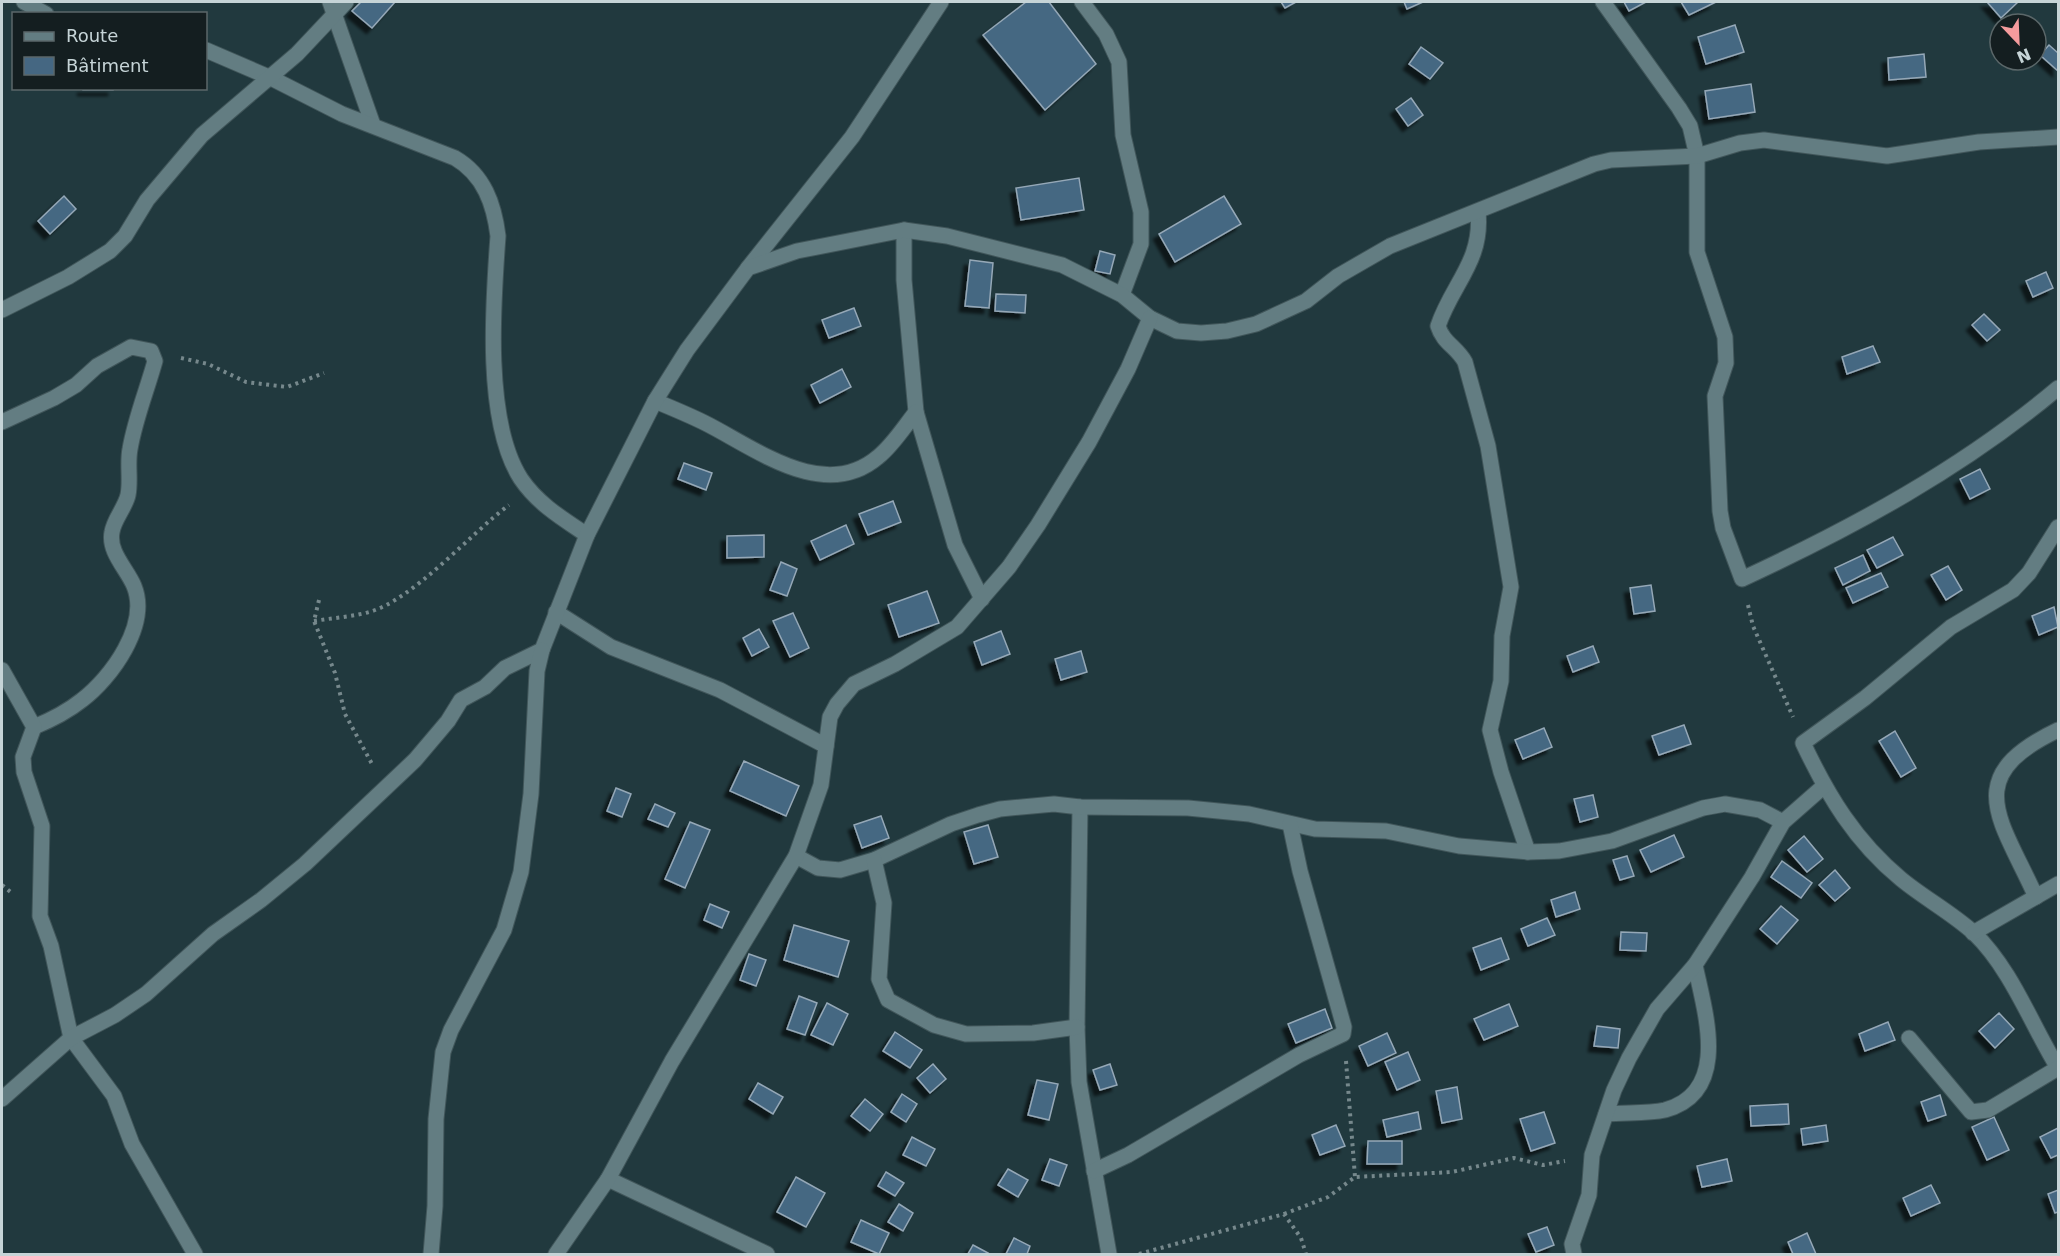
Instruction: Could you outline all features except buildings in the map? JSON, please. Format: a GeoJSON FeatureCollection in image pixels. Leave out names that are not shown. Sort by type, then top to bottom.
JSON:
{"type":"FeatureCollection","features":[{"type":"Feature","properties":{"kind":"street"},"geometry":{"type":"LineString","coordinates":[[24,2],[42,12]]}},
{"type":"Feature","properties":{"kind":"street"},"geometry":{"type":"LineString","coordinates":[[2,310],[68,277],[110,251],[125,236],[147,200],[202,135],[253,90],[271,78],[333,8],[346,2]]}},
{"type":"Feature","properties":{"kind":"street"},"geometry":{"type":"LineString","coordinates":[[431,1254],[435,1206],[436,1119],[443,1052],[451,1030],[504,930],[521,872],[529,817],[537,670],[556,612],[587,535],[655,401],[687,350],[748,268],[852,137],[941,2]]}},
{"type":"Feature","properties":{"kind":"street"},"geometry":{"type":"LineString","coordinates":[[1082,2],[1106,34],[1119,62],[1124,135],[1142,212],[1141,244],[1122,295]]}},
{"type":"Feature","properties":{"kind":"street"},"geometry":{"type":"LineString","coordinates":[[1603,2],[1690,126],[1697,156],[1697,252],[1725,337],[1726,363],[1715,396],[1720,512],[1723,528],[1742,579],[1803,550],[1917,489],[2058,388]]}},
{"type":"Feature","properties":{"kind":"street"},"geometry":{"type":"LineString","coordinates":[[333,8],[373,125]]}},
{"type":"Feature","properties":{"kind":"street"},"geometry":{"type":"LineString","coordinates":[[207,50],[271,78],[342,114],[455,158],[469,166],[482,181],[496,216],[498,236],[494,382],[498,415],[505,444],[520,477],[531,491],[550,510],[587,535]]}},
{"type":"Feature","properties":{"kind":"street"},"geometry":{"type":"LineString","coordinates":[[748,268],[797,251],[904,230],[947,236],[1051,261],[1122,295],[1150,318],[1178,330],[1201,333],[1227,332],[1256,324],[1306,301],[1338,276],[1381,251],[1434,227],[1478,212],[1594,164],[1611,160],[1697,156],[1740,143],[1764,140],[1887,156],[1979,142],[2058,137]]}},
{"type":"Feature","properties":{"kind":"street"},"geometry":{"type":"LineString","coordinates":[[1478,212],[1479,224],[1475,253],[1438,326],[1446,342],[1460,352],[1465,362],[1488,446],[1511,587],[1502,636],[1501,681],[1490,730],[1528,852]]}},
{"type":"Feature","properties":{"kind":"street"},"geometry":{"type":"LineString","coordinates":[[904,230],[904,280],[916,412],[955,545],[982,599]]}},
{"type":"Feature","properties":{"kind":"street"},"geometry":{"type":"LineString","coordinates":[[556,1254],[608,1179],[672,1061],[796,856],[821,785],[826,762],[830,717],[844,693],[865,678],[944,637],[957,627],[1009,567],[1067,480],[1128,369],[1150,318]]}},
{"type":"Feature","properties":{"kind":"street"},"geometry":{"type":"LineString","coordinates":[[2,422],[54,398],[76,385],[97,366],[131,347],[151,351],[155,361],[130,447],[128,495],[111,534],[113,547],[136,592],[138,611],[135,625],[112,668],[100,683],[82,700],[55,718],[34,727],[23,757],[24,772],[42,826],[40,916],[51,946],[71,1038],[114,1096],[132,1144],[195,1254]]}},
{"type":"Feature","properties":{"kind":"street"},"geometry":{"type":"LineString","coordinates":[[655,401],[706,423],[753,451],[799,470],[820,474],[843,474],[878,458],[916,412]]}},
{"type":"Feature","properties":{"kind":"street"},"geometry":{"type":"LineString","coordinates":[[1909,1038],[1971,1112],[1988,1110],[2058,1068],[2008,977],[1973,933],[1879,860],[1840,814],[1803,743],[1865,698],[1951,627],[2013,590],[2029,573],[2058,527]]}},
{"type":"Feature","properties":{"kind":"street"},"geometry":{"type":"LineString","coordinates":[[556,612],[611,647],[720,690],[826,747]]}},
{"type":"Feature","properties":{"kind":"street"},"geometry":{"type":"LineString","coordinates":[[2,1099],[71,1038],[115,1015],[146,994],[213,934],[261,900],[305,864],[422,752],[462,700],[485,687],[505,668],[542,650]]}},
{"type":"Feature","properties":{"kind":"street"},"geometry":{"type":"LineString","coordinates":[[2,670],[34,727]]}},
{"type":"Feature","properties":{"kind":"street"},"geometry":{"type":"LineString","coordinates":[[2037,897],[2001,819],[1995,786],[2001,771],[2017,754],[2058,730]]}},
{"type":"Feature","properties":{"kind":"street"},"geometry":{"type":"LineString","coordinates":[[1574,1254],[1572,1244],[1589,1195],[1592,1155],[1629,1058],[1658,1009],[1695,965],[1752,877],[1783,822],[1824,786]]}},
{"type":"Feature","properties":{"kind":"street"},"geometry":{"type":"LineString","coordinates":[[796,856],[830,871],[874,860],[951,824],[1000,809],[1054,804],[1080,807],[1188,808],[1249,814],[1290,824],[1333,830],[1386,831],[1459,846],[1528,852],[1559,851],[1612,841],[1703,808],[1725,804],[1760,810],[1783,822]]}},
{"type":"Feature","properties":{"kind":"street"},"geometry":{"type":"LineString","coordinates":[[1080,807],[1077,1027],[1079,1082],[1109,1254]]}},
{"type":"Feature","properties":{"kind":"street"},"geometry":{"type":"LineString","coordinates":[[1094,1171],[1128,1155],[1299,1054],[1343,1034],[1344,1028],[1300,871],[1290,824]]}},
{"type":"Feature","properties":{"kind":"street"},"geometry":{"type":"LineString","coordinates":[[874,860],[884,903],[879,979],[888,1000],[934,1025],[966,1034],[1033,1033],[1077,1027]]}},
{"type":"Feature","properties":{"kind":"street"},"geometry":{"type":"LineString","coordinates":[[1973,933],[2058,884]]}},
{"type":"Feature","properties":{"kind":"street"},"geometry":{"type":"LineString","coordinates":[[1606,1114],[1664,1110],[1685,1102],[1696,1092],[1705,1074],[1710,1049],[1695,965]]}},
{"type":"Feature","properties":{"kind":"street"},"geometry":{"type":"LineString","coordinates":[[608,1179],[767,1254]]}},
{"type":"Feature","properties":{"kind":"path"},"geometry":{"type":"LineString","coordinates":[[151,351],[208,364],[246,382],[287,387],[324,373]]}},
{"type":"Feature","properties":{"kind":"path"},"geometry":{"type":"LineString","coordinates":[[314,621],[371,612],[412,589],[485,523],[531,491]]}},
{"type":"Feature","properties":{"kind":"path"},"geometry":{"type":"LineString","coordinates":[[1742,579],[1753,626],[1803,743]]}},
{"type":"Feature","properties":{"kind":"path"},"geometry":{"type":"LineString","coordinates":[[319,600],[314,621],[335,673],[345,714],[386,788]]}},
{"type":"Feature","properties":{"kind":"path"},"geometry":{"type":"LineString","coordinates":[[1343,1034],[1355,1177]]}},
{"type":"Feature","properties":{"kind":"path"},"geometry":{"type":"LineString","coordinates":[[1139,1254],[1284,1214],[1328,1197],[1355,1177],[1452,1172],[1514,1158],[1543,1165],[1592,1155]]}},
{"type":"Feature","properties":{"kind":"path"},"geometry":{"type":"LineString","coordinates":[[1284,1214],[1301,1238],[1306,1254]]}}]}
